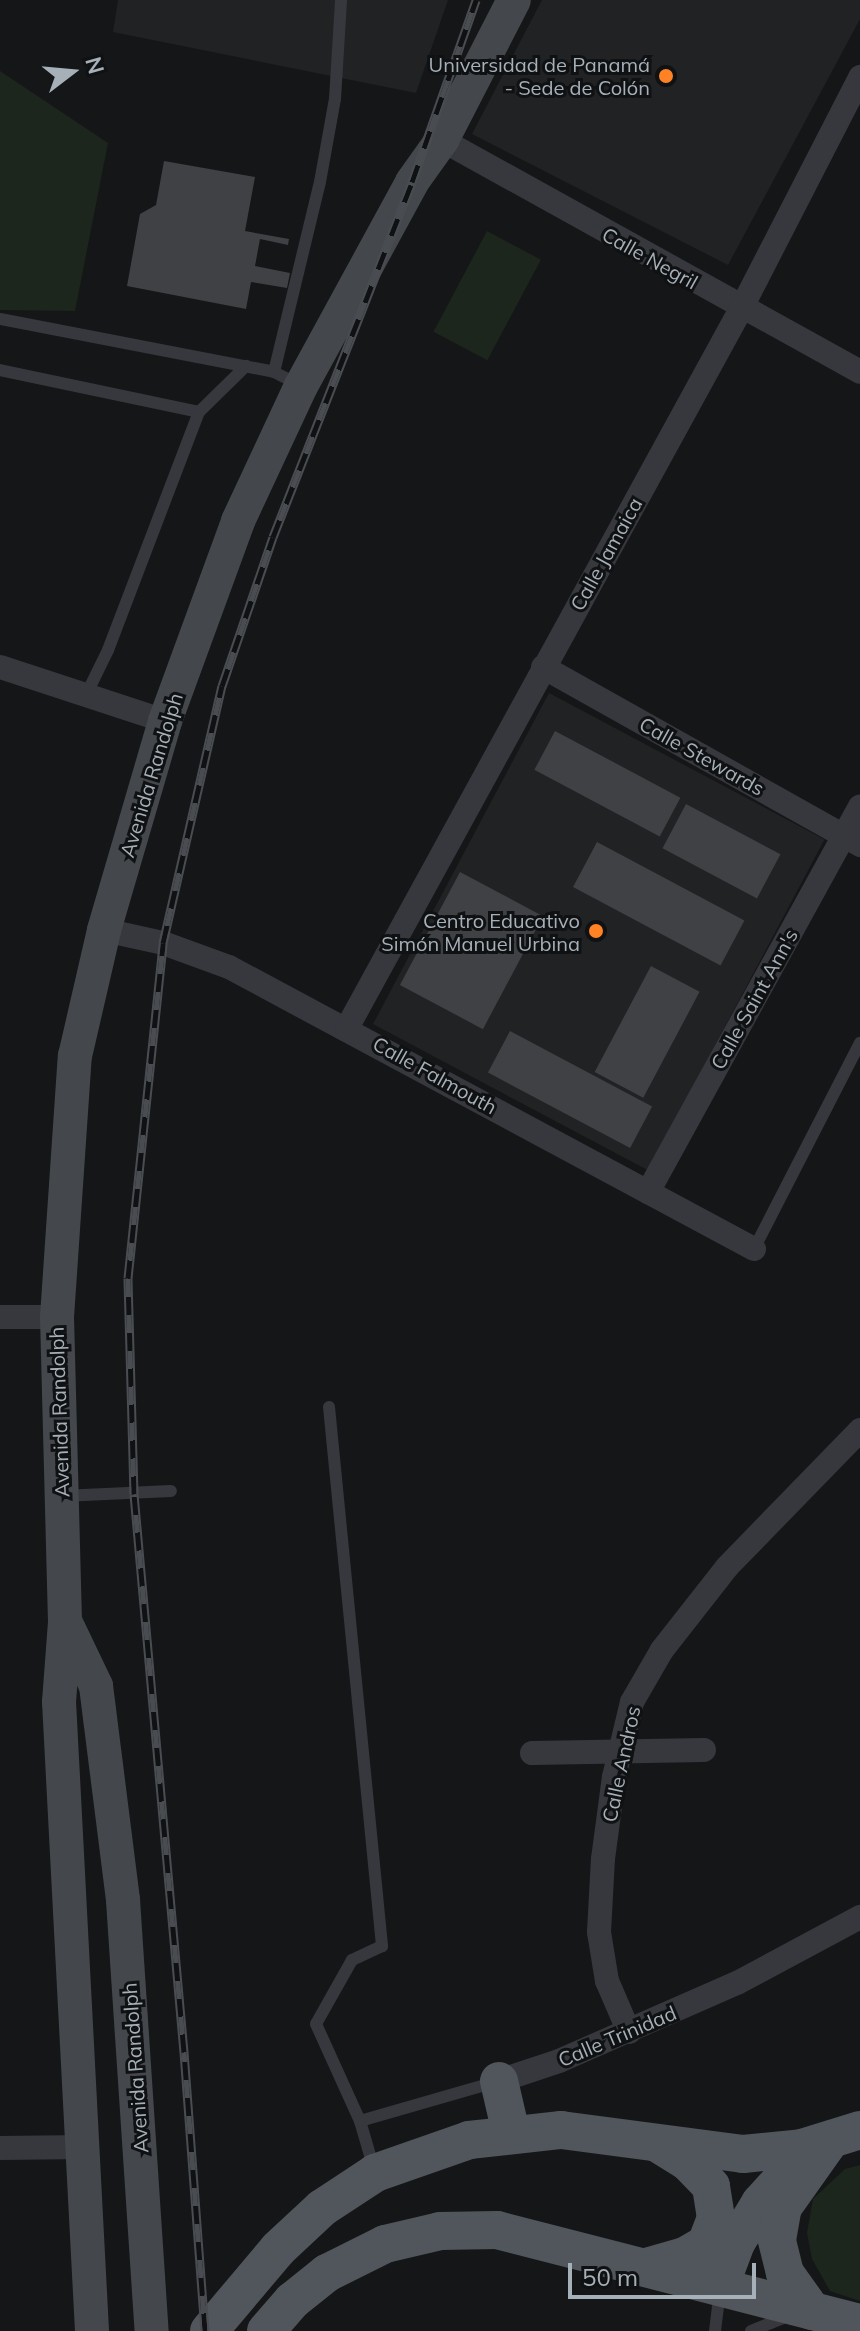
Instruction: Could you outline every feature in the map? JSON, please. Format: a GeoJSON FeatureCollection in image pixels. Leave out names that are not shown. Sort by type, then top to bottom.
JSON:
{"type":"FeatureCollection","features":[{"type":"Feature","properties":{"kind":"main road","name":"Avenida Randolph"},"geometry":{"type":"LineString","coordinates":[[92,2331],[59,1702],[65,1622],[57,1317],[75,1056],[104,930],[165,721],[287,379],[442,140],[514,0]]}},
{"type":"Feature","properties":{"kind":"main road","name":"Avenida Randolph"},"geometry":{"type":"LineString","coordinates":[[65,1622],[96,1686],[123,1900],[152,2331]]}},
{"type":"Feature","properties":{"kind":"main road"},"geometry":{"type":"LineString","coordinates":[[499,2081],[511,2133]]}},
{"type":"Feature","properties":{"kind":"main road"},"geometry":{"type":"LineString","coordinates":[[209,2331],[278,2249],[322,2208],[375,2173],[469,2140],[511,2133],[561,2130],[743,2154],[845,2136]]}},
{"type":"Feature","properties":{"kind":"main road"},"geometry":{"type":"LineString","coordinates":[[720,2286],[736,2243],[760,2203],[792,2168],[845,2136]]}},
{"type":"Feature","properties":{"kind":"main road"},"geometry":{"type":"LineString","coordinates":[[812,2311],[785,2273],[777,2240],[783,2207],[845,2136]]}},
{"type":"Feature","properties":{"kind":"main road"},"geometry":{"type":"LineString","coordinates":[[646,2267],[685,2256],[706,2244],[716,2218],[711,2186],[689,2163],[656,2142]]}},
{"type":"Feature","properties":{"kind":"main road"},"geometry":{"type":"LineString","coordinates":[[266,2331],[292,2301],[327,2273],[385,2244],[440,2231],[497,2230],[860,2323]]}},
{"type":"Feature","properties":{"kind":"street","name":"Calle Jamaica"},"geometry":{"type":"LineString","coordinates":[[347,1028],[741,309],[860,77]]}},
{"type":"Feature","properties":{"kind":"street","name":"Calle Negril"},"geometry":{"type":"LineString","coordinates":[[442,140],[741,309],[860,372]]}},
{"type":"Feature","properties":{"kind":"street"},"geometry":{"type":"LineString","coordinates":[[0,667],[165,721]]}},
{"type":"Feature","properties":{"kind":"street","name":"Calle Stewards"},"geometry":{"type":"LineString","coordinates":[[543,667],[852,840]]}},
{"type":"Feature","properties":{"kind":"street","name":"Calle Saint Ann's"},"geometry":{"type":"LineString","coordinates":[[648,1192],[852,840],[860,807]]}},
{"type":"Feature","properties":{"kind":"street","name":"Calle Falmouth"},"geometry":{"type":"LineString","coordinates":[[104,930],[163,943],[229,967],[754,1249]]}},
{"type":"Feature","properties":{"kind":"street"},"geometry":{"type":"LineString","coordinates":[[0,1317],[57,1317]]}},
{"type":"Feature","properties":{"kind":"street","name":"Calle Andros"},"geometry":{"type":"LineString","coordinates":[[629,2032],[607,1981],[599,1932],[603,1859],[620,1753],[632,1702],[684,1621],[758,1533],[860,1430]]}},
{"type":"Feature","properties":{"kind":"street"},"geometry":{"type":"LineString","coordinates":[[532,1753],[704,1750]]}},
{"type":"Feature","properties":{"kind":"street","name":"Calle Trinidad"},"geometry":{"type":"LineString","coordinates":[[499,2081],[629,2032],[737,1983],[860,1917]]}},
{"type":"Feature","properties":{"kind":"street"},"geometry":{"type":"LineString","coordinates":[[0,2148],[84,2147]]}},
{"type":"Feature","properties":{"kind":"lane"},"geometry":{"type":"LineString","coordinates":[[0,319],[246,366],[287,379],[335,99],[341,0]]}},
{"type":"Feature","properties":{"kind":"lane"},"geometry":{"type":"LineString","coordinates":[[86,695],[108,650],[199,412],[246,366]]}},
{"type":"Feature","properties":{"kind":"lane"},"geometry":{"type":"LineString","coordinates":[[0,370],[199,412]]}},
{"type":"Feature","properties":{"kind":"lane"},"geometry":{"type":"LineString","coordinates":[[754,1249],[860,1043]]}},
{"type":"Feature","properties":{"kind":"lane"},"geometry":{"type":"LineString","coordinates":[[329,1407],[382,1946],[352,1960],[316,2024],[360,2121],[375,2173]]}},
{"type":"Feature","properties":{"kind":"lane"},"geometry":{"type":"LineString","coordinates":[[62,1496],[171,1491]]}},
{"type":"Feature","properties":{"kind":"lane","name":"Calle Trinidad"},"geometry":{"type":"LineString","coordinates":[[360,2121],[499,2081]]}},
{"type":"Feature","properties":{"kind":"lane"},"geometry":{"type":"LineString","coordinates":[[715,2331],[720,2286]]}},
{"type":"Feature","properties":{"kind":"lane"},"geometry":{"type":"LineString","coordinates":[[751,2331],[774,2319],[812,2311]]}},
{"type":"Feature","properties":{"kind":"shaded area"},"geometry":{"type":"Polygon","coordinates":[[[118,0],[448,0],[416,93],[113,32],[118,0]]]}},
{"type":"Feature","properties":{"kind":"shaded area","name":"Universidad de Panamá - Sede de Colón"},"geometry":{"type":"Polygon","coordinates":[[[542,0],[860,0],[860,19],[728,265],[472,134],[542,0]]]}},
{"type":"Feature","properties":{"kind":"shaded area"},"geometry":{"type":"Polygon","coordinates":[[[0,71],[108,143],[75,311],[0,310],[0,71]]]}},
{"type":"Feature","properties":{"kind":"shaded area"},"geometry":{"type":"Polygon","coordinates":[[[487,231],[541,260],[487,360],[433,332],[487,231]]]}},
{"type":"Feature","properties":{"kind":"shaded area","name":"Centro Educativo Simón Manuel Urbina"},"geometry":{"type":"Polygon","coordinates":[[[549,693],[824,839],[648,1171],[373,1024],[549,693]]]}},
{"type":"Feature","properties":{"kind":"shaded area"},"geometry":{"type":"Polygon","coordinates":[[[860,2165],[860,2301],[830,2291],[812,2259],[807,2233],[813,2199],[845,2169],[860,2165]]]}},
{"type":"Feature","properties":{"kind":"building"},"geometry":{"type":"Polygon","coordinates":[[[164,161],[255,177],[245,231],[289,239],[288,245],[260,239],[255,266],[290,273],[287,288],[251,282],[246,309],[127,286],[140,214],[156,205],[164,161]]]}},
{"type":"Feature","properties":{"kind":"building"},"geometry":{"type":"Polygon","coordinates":[[[555,731],[680,798],[660,837],[534,770],[555,731]]]}},
{"type":"Feature","properties":{"kind":"building"},"geometry":{"type":"Polygon","coordinates":[[[686,804],[780,854],[757,898],[663,848],[686,804]]]}},
{"type":"Feature","properties":{"kind":"building"},"geometry":{"type":"Polygon","coordinates":[[[597,842],[744,920],[721,965],[573,887],[597,842]]]}},
{"type":"Feature","properties":{"kind":"building"},"geometry":{"type":"Polygon","coordinates":[[[460,872],[543,916],[483,1029],[400,985],[460,872]]]}},
{"type":"Feature","properties":{"kind":"building"},"geometry":{"type":"Polygon","coordinates":[[[651,966],[700,992],[643,1098],[595,1072],[651,966]]]}},
{"type":"Feature","properties":{"kind":"building"},"geometry":{"type":"Polygon","coordinates":[[[510,1031],[652,1107],[630,1148],[488,1072],[510,1031]]]}},
{"type":"Feature","properties":{"kind":"railway"},"geometry":{"type":"LineString","coordinates":[[205,2331],[184,2052],[134,1494],[128,1278],[163,943],[222,686],[273,537],[412,182],[476,0]]}},
{"type":"Feature","properties":{"kind":"place","name":"Universidad de Panamá - Sede de Colón"},"geometry":{"type":"Point","coordinates":[666,76]}},
{"type":"Feature","properties":{"kind":"place","name":"Centro Educativo Simón Manuel Urbina"},"geometry":{"type":"Point","coordinates":[596,931]}}]}
